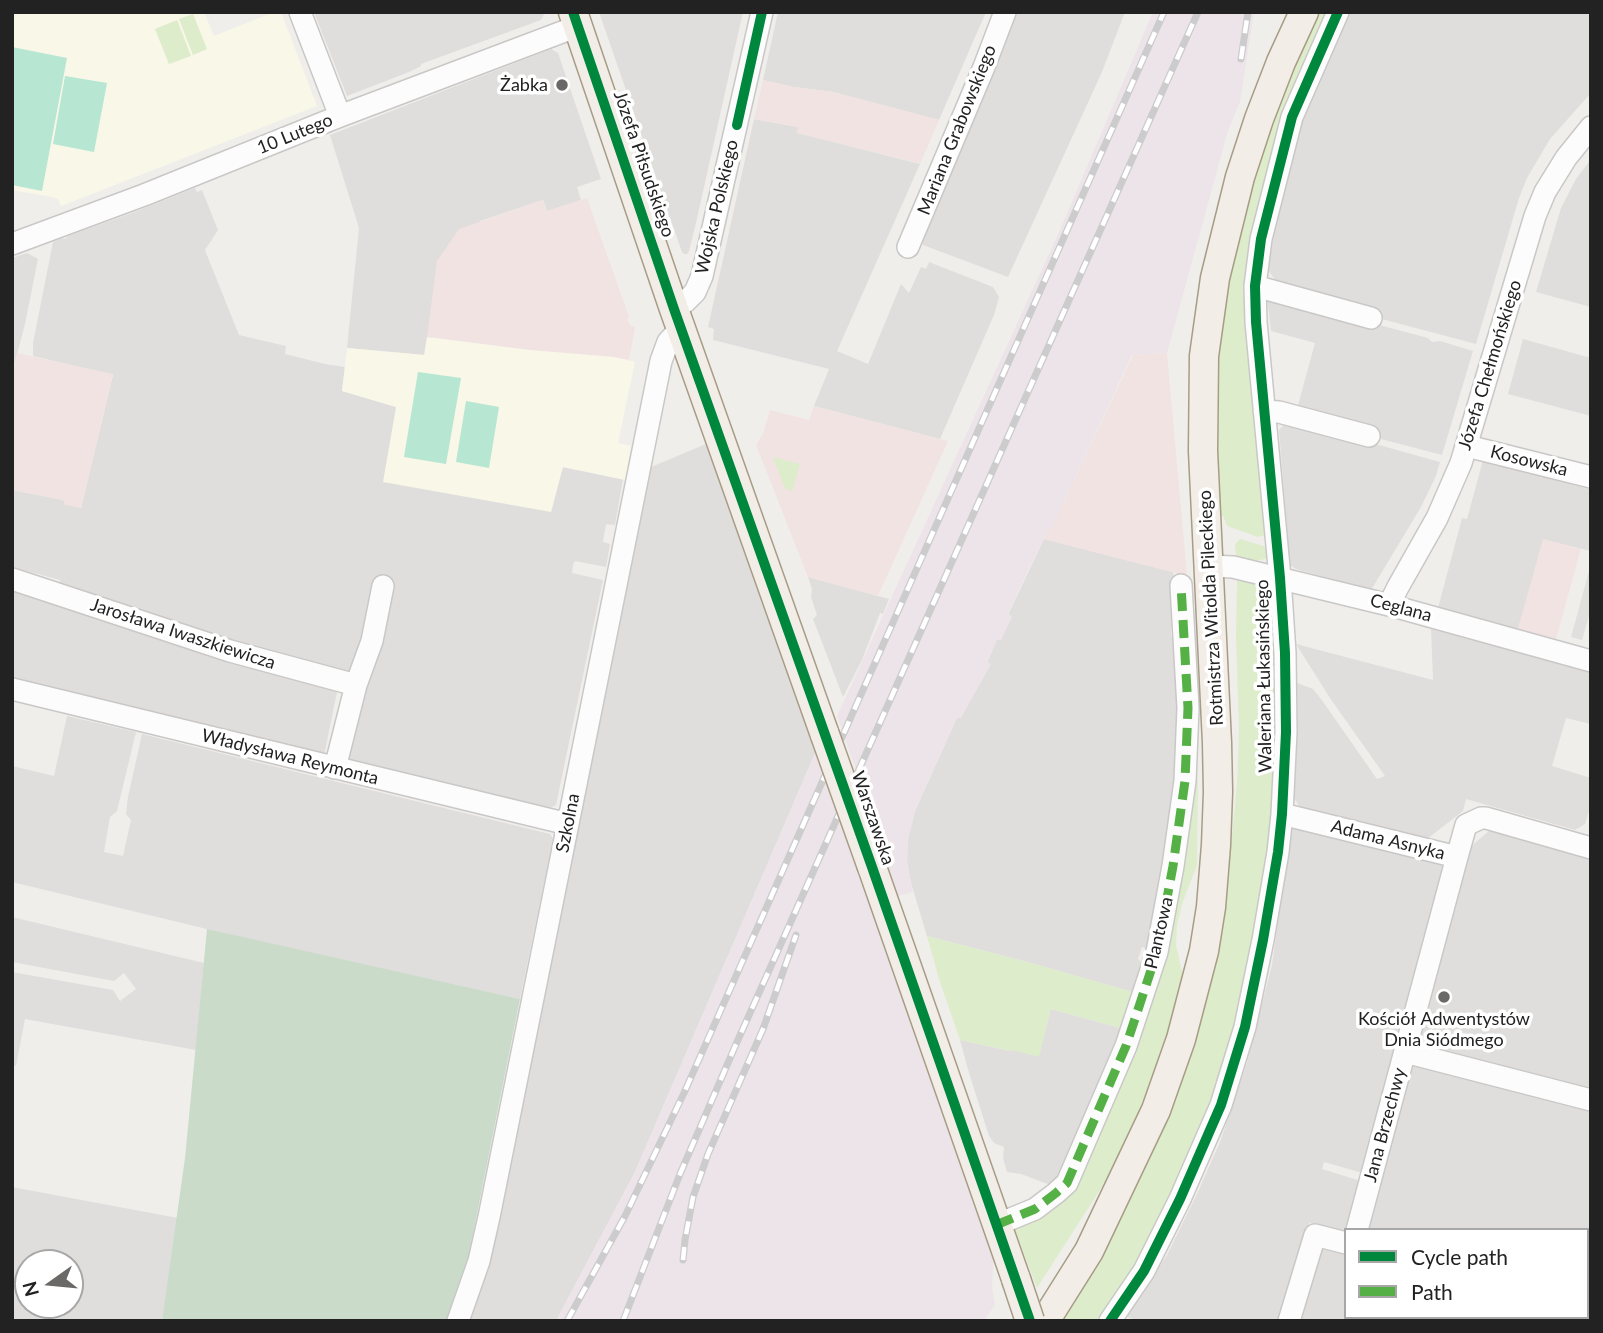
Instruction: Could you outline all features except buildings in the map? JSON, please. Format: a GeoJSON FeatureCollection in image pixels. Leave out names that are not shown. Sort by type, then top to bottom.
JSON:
{"type":"FeatureCollection","features":[{"type":"Feature","properties":{"kind":"main road","name":"Rotmistrza Witolda Pileckiego"},"geometry":{"type":"LineString","coordinates":[[1045,1321],[1089,1251],[1156,1110],[1178,1049],[1198,976],[1211,907],[1218,792],[1203,452],[1204,356],[1214,278],[1240,177],[1281,62],[1304,12]]}},
{"type":"Feature","properties":{"kind":"main road","name":"Józefa Piłsudskiego"},"geometry":{"type":"LineString","coordinates":[[575,19],[678,318]]}},
{"type":"Feature","properties":{"kind":"main road","name":"Warszawska"},"geometry":{"type":"LineString","coordinates":[[678,318],[1016,1279],[1028,1321]]}},
{"type":"Feature","properties":{"kind":"main road","name":"Rotmistrza Witolda Pileckiego"},"geometry":{"type":"LineString","coordinates":[[1028,1321],[1050,1284],[1112,1202]]}},
{"type":"Feature","properties":{"kind":"street"},"geometry":{"type":"LineString","coordinates":[[300,12],[340,116]]}},
{"type":"Feature","properties":{"kind":"street","name":"Wojska Polskiego"},"geometry":{"type":"LineString","coordinates":[[678,318],[702,276],[762,12]]}},
{"type":"Feature","properties":{"kind":"street","name":"Mariana Grabowskiego"},"geometry":{"type":"LineString","coordinates":[[908,247],[1005,12]]}},
{"type":"Feature","properties":{"kind":"street","name":"Waleriana Łukasińskiego"},"geometry":{"type":"LineString","coordinates":[[1110,1321],[1144,1271],[1180,1199],[1221,1105],[1245,1027],[1263,940],[1278,852],[1286,732],[1280,578],[1255,286],[1261,239],[1292,117],[1338,12]]}},
{"type":"Feature","properties":{"kind":"street","name":"10 Lutego"},"geometry":{"type":"LineString","coordinates":[[12,244],[144,195],[575,19]]}},
{"type":"Feature","properties":{"kind":"street","name":"Józefa Chełmońskiego"},"geometry":{"type":"LineString","coordinates":[[1390,605],[1437,518],[1467,446],[1535,216],[1545,192],[1566,158],[1591,127]]}},
{"type":"Feature","properties":{"kind":"street"},"geometry":{"type":"LineString","coordinates":[[1255,286],[1371,318]]}},
{"type":"Feature","properties":{"kind":"street","name":"Szkolna"},"geometry":{"type":"LineString","coordinates":[[458,1321],[479,1261],[489,1217],[661,361],[678,318]]}},
{"type":"Feature","properties":{"kind":"street"},"geometry":{"type":"LineString","coordinates":[[1264,411],[1279,412],[1369,436]]}},
{"type":"Feature","properties":{"kind":"street","name":"Kosowska"},"geometry":{"type":"LineString","coordinates":[[1467,446],[1591,477]]}},
{"type":"Feature","properties":{"kind":"street","name":"Ceglana"},"geometry":{"type":"LineString","coordinates":[[1209,566],[1233,567],[1390,605],[1591,661]]}},
{"type":"Feature","properties":{"kind":"street","name":"Jarosława Iwaszkiewicza"},"geometry":{"type":"LineString","coordinates":[[12,579],[230,651],[356,685]]}},
{"type":"Feature","properties":{"kind":"street","name":"Plantowa"},"geometry":{"type":"LineString","coordinates":[[996,1225],[1035,1209],[1067,1183],[1126,1046],[1157,952],[1185,782],[1188,708],[1181,585]]}},
{"type":"Feature","properties":{"kind":"street"},"geometry":{"type":"LineString","coordinates":[[335,768],[356,685],[372,641],[383,586]]}},
{"type":"Feature","properties":{"kind":"street","name":"Władysława Reymonta"},"geometry":{"type":"LineString","coordinates":[[12,689],[568,824]]}},
{"type":"Feature","properties":{"kind":"street","name":"Adama Asnyka"},"geometry":{"type":"LineString","coordinates":[[1282,814],[1457,857],[1466,825],[1481,818],[1591,848]]}},
{"type":"Feature","properties":{"kind":"street","name":"Jana Brzechwy"},"geometry":{"type":"LineString","coordinates":[[1358,1228],[1457,857]]}},
{"type":"Feature","properties":{"kind":"street"},"geometry":{"type":"LineString","coordinates":[[1405,1052],[1591,1100]]}},
{"type":"Feature","properties":{"kind":"street"},"geometry":{"type":"LineString","coordinates":[[1289,1321],[1315,1235],[1344,1242]]}},
{"type":"Feature","properties":{"kind":"shaded area"},"geometry":{"type":"Polygon","coordinates":[[[12,12],[204,12],[214,36],[274,12],[281,12],[317,106],[61,206],[58,199],[52,197],[12,190],[12,12]]]}},
{"type":"Feature","properties":{"kind":"shaded area"},"geometry":{"type":"Polygon","coordinates":[[[314,12],[544,14],[541,20],[421,64],[409,72],[347,96],[314,12]]]}},
{"type":"Feature","properties":{"kind":"shaded area"},"geometry":{"type":"Polygon","coordinates":[[[599,12],[743,12],[687,254],[682,252],[599,12]]]}},
{"type":"Feature","properties":{"kind":"shaded area"},"geometry":{"type":"Polygon","coordinates":[[[778,12],[986,12],[939,120],[833,92],[763,80],[778,12]]]}},
{"type":"Feature","properties":{"kind":"shaded area"},"geometry":{"type":"Polygon","coordinates":[[[1015,12],[1125,12],[1102,72],[1008,277],[923,245],[922,236],[1005,45],[1006,34],[1015,12]]]}},
{"type":"Feature","properties":{"kind":"shaded area"},"geometry":{"type":"Polygon","coordinates":[[[1153,12],[1254,12],[1240,102],[1228,131],[1167,353],[1132,355],[1055,521],[1008,614],[1012,617],[987,662],[991,664],[961,718],[957,718],[915,811],[908,839],[907,862],[913,892],[895,897],[884,850],[837,716],[1059,232],[1153,12]]]}},
{"type":"Feature","properties":{"kind":"shaded area"},"geometry":{"type":"Polygon","coordinates":[[[1350,12],[1591,12],[1591,93],[1550,139],[1527,178],[1476,344],[1378,318],[1380,311],[1278,284],[1268,270],[1276,222],[1301,122],[1350,12]]]}},
{"type":"Feature","properties":{"kind":"shaded area"},"geometry":{"type":"Polygon","coordinates":[[[551,49],[558,53],[601,179],[577,187],[581,200],[547,211],[543,200],[480,221],[425,355],[347,348],[359,228],[330,135],[551,49]]]}},
{"type":"Feature","properties":{"kind":"shaded area"},"geometry":{"type":"Polygon","coordinates":[[[763,80],[833,92],[939,120],[920,164],[797,133],[798,127],[754,119],[763,80]]]}},
{"type":"Feature","properties":{"kind":"shaded area"},"geometry":{"type":"Polygon","coordinates":[[[754,119],[798,127],[798,133],[920,164],[837,351],[868,364],[901,284],[909,293],[921,267],[926,269],[929,262],[993,287],[999,297],[994,315],[940,439],[814,406],[829,369],[713,340],[714,329],[708,327],[754,119]]]}},
{"type":"Feature","properties":{"kind":"shaded area"},"geometry":{"type":"Polygon","coordinates":[[[1591,159],[1591,307],[1536,292],[1561,208],[1576,179],[1591,159]]]}},
{"type":"Feature","properties":{"kind":"shaded area"},"geometry":{"type":"Polygon","coordinates":[[[195,188],[197,192],[202,190],[218,230],[205,250],[239,335],[286,346],[285,354],[345,367],[342,391],[396,407],[551,512],[562,467],[623,479],[615,525],[606,524],[603,542],[610,544],[606,567],[575,561],[573,565],[572,573],[603,580],[556,805],[550,808],[533,804],[531,806],[346,761],[365,682],[377,658],[392,591],[390,579],[376,576],[364,650],[350,674],[153,617],[59,586],[60,580],[12,567],[12,490],[63,500],[81,508],[113,375],[33,356],[33,343],[53,242],[195,188]]]}},
{"type":"Feature","properties":{"kind":"shaded area"},"geometry":{"type":"Polygon","coordinates":[[[587,198],[629,317],[627,318],[630,325],[635,327],[629,360],[427,337],[437,261],[459,229],[543,200],[547,211],[587,198]]]}},
{"type":"Feature","properties":{"kind":"shaded area"},"geometry":{"type":"Polygon","coordinates":[[[27,253],[38,259],[12,373],[12,258],[27,253]]]}},
{"type":"Feature","properties":{"kind":"shaded area"},"geometry":{"type":"Polygon","coordinates":[[[1267,295],[1473,351],[1442,455],[1377,438],[1297,409],[1315,343],[1271,331],[1267,295]]]}},
{"type":"Feature","properties":{"kind":"shaded area"},"geometry":{"type":"Polygon","coordinates":[[[427,337],[614,357],[635,362],[618,443],[631,446],[625,480],[563,467],[551,512],[383,482],[396,407],[342,391],[347,348],[424,355],[427,337]]]}},
{"type":"Feature","properties":{"kind":"shaded area"},"geometry":{"type":"Polygon","coordinates":[[[1523,339],[1591,358],[1591,416],[1508,394],[1523,339]]]}},
{"type":"Feature","properties":{"kind":"shaded area"},"geometry":{"type":"Polygon","coordinates":[[[17,353],[113,374],[81,508],[65,505],[63,500],[12,490],[12,373],[17,353]]]}},
{"type":"Feature","properties":{"kind":"shaded area"},"geometry":{"type":"Polygon","coordinates":[[[1167,353],[1187,576],[1044,539],[1133,355],[1167,353]]]}},
{"type":"Feature","properties":{"kind":"shaded area"},"geometry":{"type":"Polygon","coordinates":[[[814,406],[948,441],[878,596],[808,577],[756,445],[763,434],[770,410],[809,420],[814,406]]]}},
{"type":"Feature","properties":{"kind":"shaded area"},"geometry":{"type":"Polygon","coordinates":[[[1289,420],[1440,462],[1421,507],[1371,590],[1290,565],[1279,430],[1289,420]]]}},
{"type":"Feature","properties":{"kind":"shaded area"},"geometry":{"type":"Polygon","coordinates":[[[706,444],[816,751],[635,1172],[556,1321],[467,1321],[492,1247],[651,467],[706,444]]]}},
{"type":"Feature","properties":{"kind":"shaded area"},"geometry":{"type":"Polygon","coordinates":[[[1483,460],[1591,490],[1591,551],[1544,540],[1518,629],[1438,608],[1462,518],[1467,519],[1483,460]]]}},
{"type":"Feature","properties":{"kind":"shaded area"},"geometry":{"type":"Polygon","coordinates":[[[1044,539],[1173,572],[1176,619],[1171,621],[1171,636],[1177,642],[1179,771],[1165,869],[1161,872],[1159,881],[1162,886],[1148,949],[1142,947],[1138,959],[1144,965],[1136,993],[927,936],[911,883],[907,862],[908,839],[915,811],[957,717],[990,664],[987,663],[997,639],[1011,616],[1008,615],[1044,539]]]}},
{"type":"Feature","properties":{"kind":"shaded area"},"geometry":{"type":"Polygon","coordinates":[[[1543,539],[1581,549],[1556,639],[1518,629],[1543,539]]]}},
{"type":"Feature","properties":{"kind":"shaded area"},"geometry":{"type":"Polygon","coordinates":[[[1591,564],[1591,609],[1582,640],[1571,637],[1591,564]]]}},
{"type":"Feature","properties":{"kind":"shaded area"},"geometry":{"type":"Polygon","coordinates":[[[808,577],[889,599],[883,614],[880,613],[862,660],[843,697],[813,619],[817,615],[808,577]]]}},
{"type":"Feature","properties":{"kind":"shaded area"},"geometry":{"type":"Polygon","coordinates":[[[12,588],[208,655],[338,687],[324,756],[12,679],[12,588]]]}},
{"type":"Feature","properties":{"kind":"shaded area"},"geometry":{"type":"Polygon","coordinates":[[[1431,629],[1591,671],[1591,724],[1566,718],[1552,766],[1591,778],[1591,804],[1585,824],[1575,830],[1466,799],[1463,811],[1427,839],[1300,807],[1293,797],[1298,727],[1297,683],[1313,689],[1377,779],[1385,776],[1296,644],[1433,680],[1431,629]]]}},
{"type":"Feature","properties":{"kind":"shaded area"},"geometry":{"type":"Polygon","coordinates":[[[67,716],[136,732],[117,811],[110,817],[104,852],[123,856],[131,820],[126,814],[128,797],[142,734],[550,834],[553,839],[520,999],[240,937],[12,882],[12,766],[54,776],[67,716]]]}},
{"type":"Feature","properties":{"kind":"shaded area"},"geometry":{"type":"Polygon","coordinates":[[[816,751],[994,1253],[992,1288],[995,1305],[984,1321],[556,1321],[635,1172],[816,751]]]}},
{"type":"Feature","properties":{"kind":"shaded area"},"geometry":{"type":"Polygon","coordinates":[[[1291,826],[1448,867],[1366,1174],[1324,1162],[1322,1169],[1364,1182],[1352,1228],[1344,1228],[1344,1232],[1309,1223],[1282,1321],[1141,1321],[1126,1317],[1167,1255],[1220,1142],[1247,1063],[1272,965],[1291,826]]]}},
{"type":"Feature","properties":{"kind":"shaded area"},"geometry":{"type":"Polygon","coordinates":[[[1491,829],[1591,857],[1591,1090],[1415,1042],[1466,851],[1491,829]]]}},
{"type":"Feature","properties":{"kind":"shaded area"},"geometry":{"type":"Polygon","coordinates":[[[12,917],[204,963],[196,1050],[25,1019],[16,1066],[12,1065],[12,972],[113,990],[120,1001],[136,989],[124,973],[114,981],[12,962],[12,917]]]}},
{"type":"Feature","properties":{"kind":"shaded area"},"geometry":{"type":"Polygon","coordinates":[[[1051,1009],[1124,1029],[1070,1157],[1053,1186],[1021,1174],[1007,1172],[1003,1158],[1004,1147],[994,1143],[989,1136],[960,1040],[1011,1051],[1051,1009]]]}},
{"type":"Feature","properties":{"kind":"shaded area"},"geometry":{"type":"Polygon","coordinates":[[[1409,1064],[1591,1112],[1591,1297],[1589,1228],[1366,1228],[1409,1064]]]}},
{"type":"Feature","properties":{"kind":"shaded area"},"geometry":{"type":"Polygon","coordinates":[[[12,1187],[178,1218],[162,1321],[12,1321],[12,1187]]]}},
{"type":"Feature","properties":{"kind":"shaded area"},"geometry":{"type":"Polygon","coordinates":[[[1315,1247],[1344,1254],[1344,1319],[1591,1320],[1296,1321],[1315,1247]]]}},
{"type":"Feature","properties":{"kind":"green space"},"geometry":{"type":"Polygon","coordinates":[[[1314,12],[1332,12],[1252,256],[1269,531],[1258,537],[1227,526],[1223,516],[1219,517],[1215,394],[1220,324],[1242,203],[1314,12]]]}},
{"type":"Feature","properties":{"kind":"green space"},"geometry":{"type":"Polygon","coordinates":[[[193,14],[207,49],[193,55],[179,19],[193,14]]]}},
{"type":"Feature","properties":{"kind":"green space"},"geometry":{"type":"Polygon","coordinates":[[[177,20],[191,56],[169,64],[155,29],[177,20]]]}},
{"type":"Feature","properties":{"kind":"green space"},"geometry":{"type":"Polygon","coordinates":[[[12,47],[67,58],[42,191],[12,185],[12,47]]]}},
{"type":"Feature","properties":{"kind":"green space"},"geometry":{"type":"Polygon","coordinates":[[[65,76],[107,83],[94,152],[53,144],[65,76]]]}},
{"type":"Feature","properties":{"kind":"green space"},"geometry":{"type":"Polygon","coordinates":[[[418,372],[461,378],[446,464],[404,457],[418,372]]]}},
{"type":"Feature","properties":{"kind":"green space"},"geometry":{"type":"Polygon","coordinates":[[[466,401],[499,407],[489,468],[456,462],[466,401]]]}},
{"type":"Feature","properties":{"kind":"green space"},"geometry":{"type":"Polygon","coordinates":[[[773,457],[800,464],[792,491],[785,489],[773,457]]]}},
{"type":"Feature","properties":{"kind":"green space"},"geometry":{"type":"Polygon","coordinates":[[[1240,539],[1270,548],[1268,556],[1256,561],[1236,556],[1235,544],[1240,539]]]}},
{"type":"Feature","properties":{"kind":"green space"},"geometry":{"type":"Polygon","coordinates":[[[1241,578],[1271,587],[1277,646],[1275,802],[1252,968],[1216,1097],[1166,1219],[1102,1321],[1055,1321],[1192,1050],[1206,1002],[1219,942],[1237,784],[1237,581],[1241,578]]]}},
{"type":"Feature","properties":{"kind":"green space"},"geometry":{"type":"Polygon","coordinates":[[[1191,591],[1198,789],[1197,865],[1182,904],[1177,926],[1176,945],[1183,976],[1161,1055],[1134,1123],[1105,1182],[1037,1288],[1013,1225],[1063,1192],[1166,927],[1191,591]]]}},
{"type":"Feature","properties":{"kind":"green space"},"geometry":{"type":"Polygon","coordinates":[[[207,929],[520,999],[469,1254],[446,1321],[162,1321],[185,1158],[207,929]]]}},
{"type":"Feature","properties":{"kind":"green space"},"geometry":{"type":"Polygon","coordinates":[[[927,936],[1136,993],[1124,1029],[1051,1009],[1039,1057],[960,1040],[927,936]]]}},
{"type":"Feature","properties":{"kind":"railway"},"geometry":{"type":"LineString","coordinates":[[567,1321],[625,1216],[684,1093],[1164,12]]}},
{"type":"Feature","properties":{"kind":"railway"},"geometry":{"type":"LineString","coordinates":[[623,1321],[680,1174],[737,1042],[1198,12]]}},
{"type":"Feature","properties":{"kind":"railway"},"geometry":{"type":"LineString","coordinates":[[1241,59],[1248,12]]}},
{"type":"Feature","properties":{"kind":"railway"},"geometry":{"type":"LineString","coordinates":[[683,1260],[693,1197],[708,1154],[763,1029],[796,935]]}},
{"type":"Feature","properties":{"kind":"marked path"},"geometry":{"type":"LineString","coordinates":[[996,1225],[1035,1209],[1067,1183],[1126,1046],[1157,952],[1185,781],[1188,708],[1181,585]]}},
{"type":"Feature","properties":{"kind":"cycle path"},"geometry":{"type":"LineString","coordinates":[[573,12],[674,309],[1030,1321]]}},
{"type":"Feature","properties":{"kind":"cycle path"},"geometry":{"type":"LineString","coordinates":[[737,125],[762,12]]}},
{"type":"Feature","properties":{"kind":"cycle path"},"geometry":{"type":"LineString","coordinates":[[1110,1321],[1144,1271],[1180,1199],[1221,1105],[1245,1027],[1263,940],[1278,852],[1286,732],[1280,578],[1255,286],[1261,239],[1292,117],[1338,12]]}},
{"type":"Feature","properties":{"kind":"place","name":"Żabka"},"geometry":{"type":"Point","coordinates":[562,85]}},
{"type":"Feature","properties":{"kind":"place","name":"Kościół Adwentystów Dnia Siódmego"},"geometry":{"type":"Point","coordinates":[1444,997]}}]}
